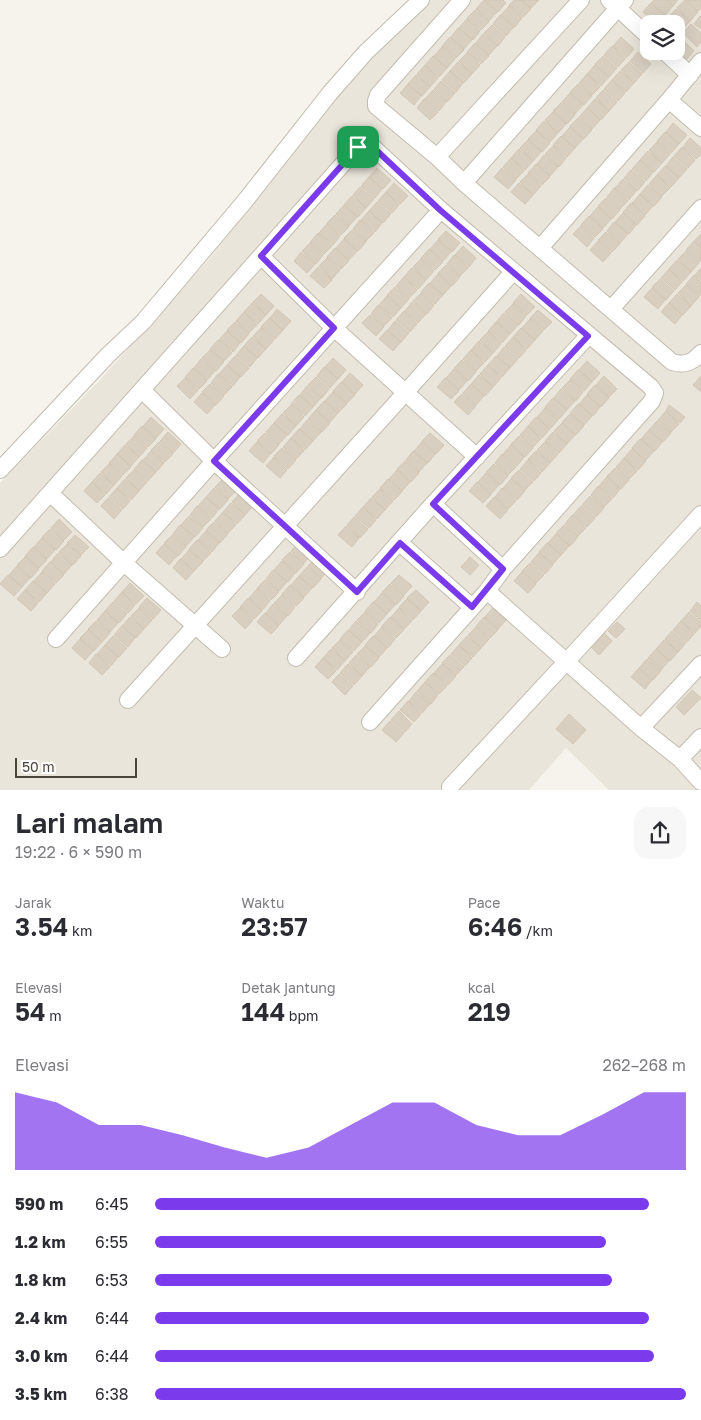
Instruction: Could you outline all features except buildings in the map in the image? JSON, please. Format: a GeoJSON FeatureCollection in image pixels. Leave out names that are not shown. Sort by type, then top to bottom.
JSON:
{"type":"FeatureCollection","features":[{"type":"Feature","properties":{"kind":"street"},"geometry":{"type":"LineString","coordinates":[[0,470],[108,355],[143,322],[245,201],[330,93],[366,52],[421,0]]}},
{"type":"Feature","properties":{"kind":"street"},"geometry":{"type":"LineString","coordinates":[[462,0],[378,95],[376,106],[437,156],[464,183],[672,362],[686,364],[692,362],[701,353]]}},
{"type":"Feature","properties":{"kind":"street"},"geometry":{"type":"LineString","coordinates":[[437,156],[581,0]]}},
{"type":"Feature","properties":{"kind":"street"},"geometry":{"type":"LineString","coordinates":[[464,183],[617,3],[640,27]]}},
{"type":"Feature","properties":{"kind":"street"},"geometry":{"type":"LineString","coordinates":[[674,60],[690,74]]}},
{"type":"Feature","properties":{"kind":"street"},"geometry":{"type":"LineString","coordinates":[[540,248],[701,61]]}},
{"type":"Feature","properties":{"kind":"street"},"geometry":{"type":"LineString","coordinates":[[669,100],[701,128]]}},
{"type":"Feature","properties":{"kind":"street"},"geometry":{"type":"LineString","coordinates":[[0,549],[358,147],[366,144],[374,148],[440,210],[512,272],[651,387],[655,394],[652,401],[503,569],[487,591],[370,722]]}},
{"type":"Feature","properties":{"kind":"street"},"geometry":{"type":"LineString","coordinates":[[611,309],[701,208]]}},
{"type":"Feature","properties":{"kind":"street"},"geometry":{"type":"LineString","coordinates":[[56,639],[440,210]]}},
{"type":"Feature","properties":{"kind":"street"},"geometry":{"type":"LineString","coordinates":[[261,256],[334,328],[477,457]]}},
{"type":"Feature","properties":{"kind":"street"},"geometry":{"type":"LineString","coordinates":[[128,700],[512,272]]}},
{"type":"Feature","properties":{"kind":"street"},"geometry":{"type":"LineString","coordinates":[[296,658],[357,592],[433,504],[588,336]]}},
{"type":"Feature","properties":{"kind":"street"},"geometry":{"type":"LineString","coordinates":[[142,390],[214,461],[357,592]]}},
{"type":"Feature","properties":{"kind":"street"},"geometry":{"type":"LineString","coordinates":[[50,492],[124,562],[222,648]]}},
{"type":"Feature","properties":{"kind":"street"},"geometry":{"type":"LineString","coordinates":[[433,504],[503,569]]}},
{"type":"Feature","properties":{"kind":"street"},"geometry":{"type":"LineString","coordinates":[[450,787],[701,514]]}},
{"type":"Feature","properties":{"kind":"street"},"geometry":{"type":"LineString","coordinates":[[400,543],[472,607]]}},
{"type":"Feature","properties":{"kind":"street"},"geometry":{"type":"LineString","coordinates":[[487,591],[640,728],[680,759],[701,782]]}},
{"type":"Feature","properties":{"kind":"street"},"geometry":{"type":"LineString","coordinates":[[640,728],[701,664]]}},
{"type":"Feature","properties":{"kind":"street"},"geometry":{"type":"LineString","coordinates":[[680,759],[701,737]]}},
{"type":"Feature","properties":{"kind":"shaded area"},"geometry":{"type":"Polygon","coordinates":[[[430,0],[701,0],[701,790],[609,790],[566,748],[529,790],[0,790],[0,483],[99,381],[211,257],[334,98],[430,0]]]}},
{"type":"Feature","properties":{"kind":"route"},"geometry":{"type":"LineString","coordinates":[[366,144],[374,148],[440,210],[588,336],[433,504],[503,569],[487,591],[472,607],[400,543],[357,592],[214,461],[334,328],[261,256],[358,147],[366,144]]}}]}
